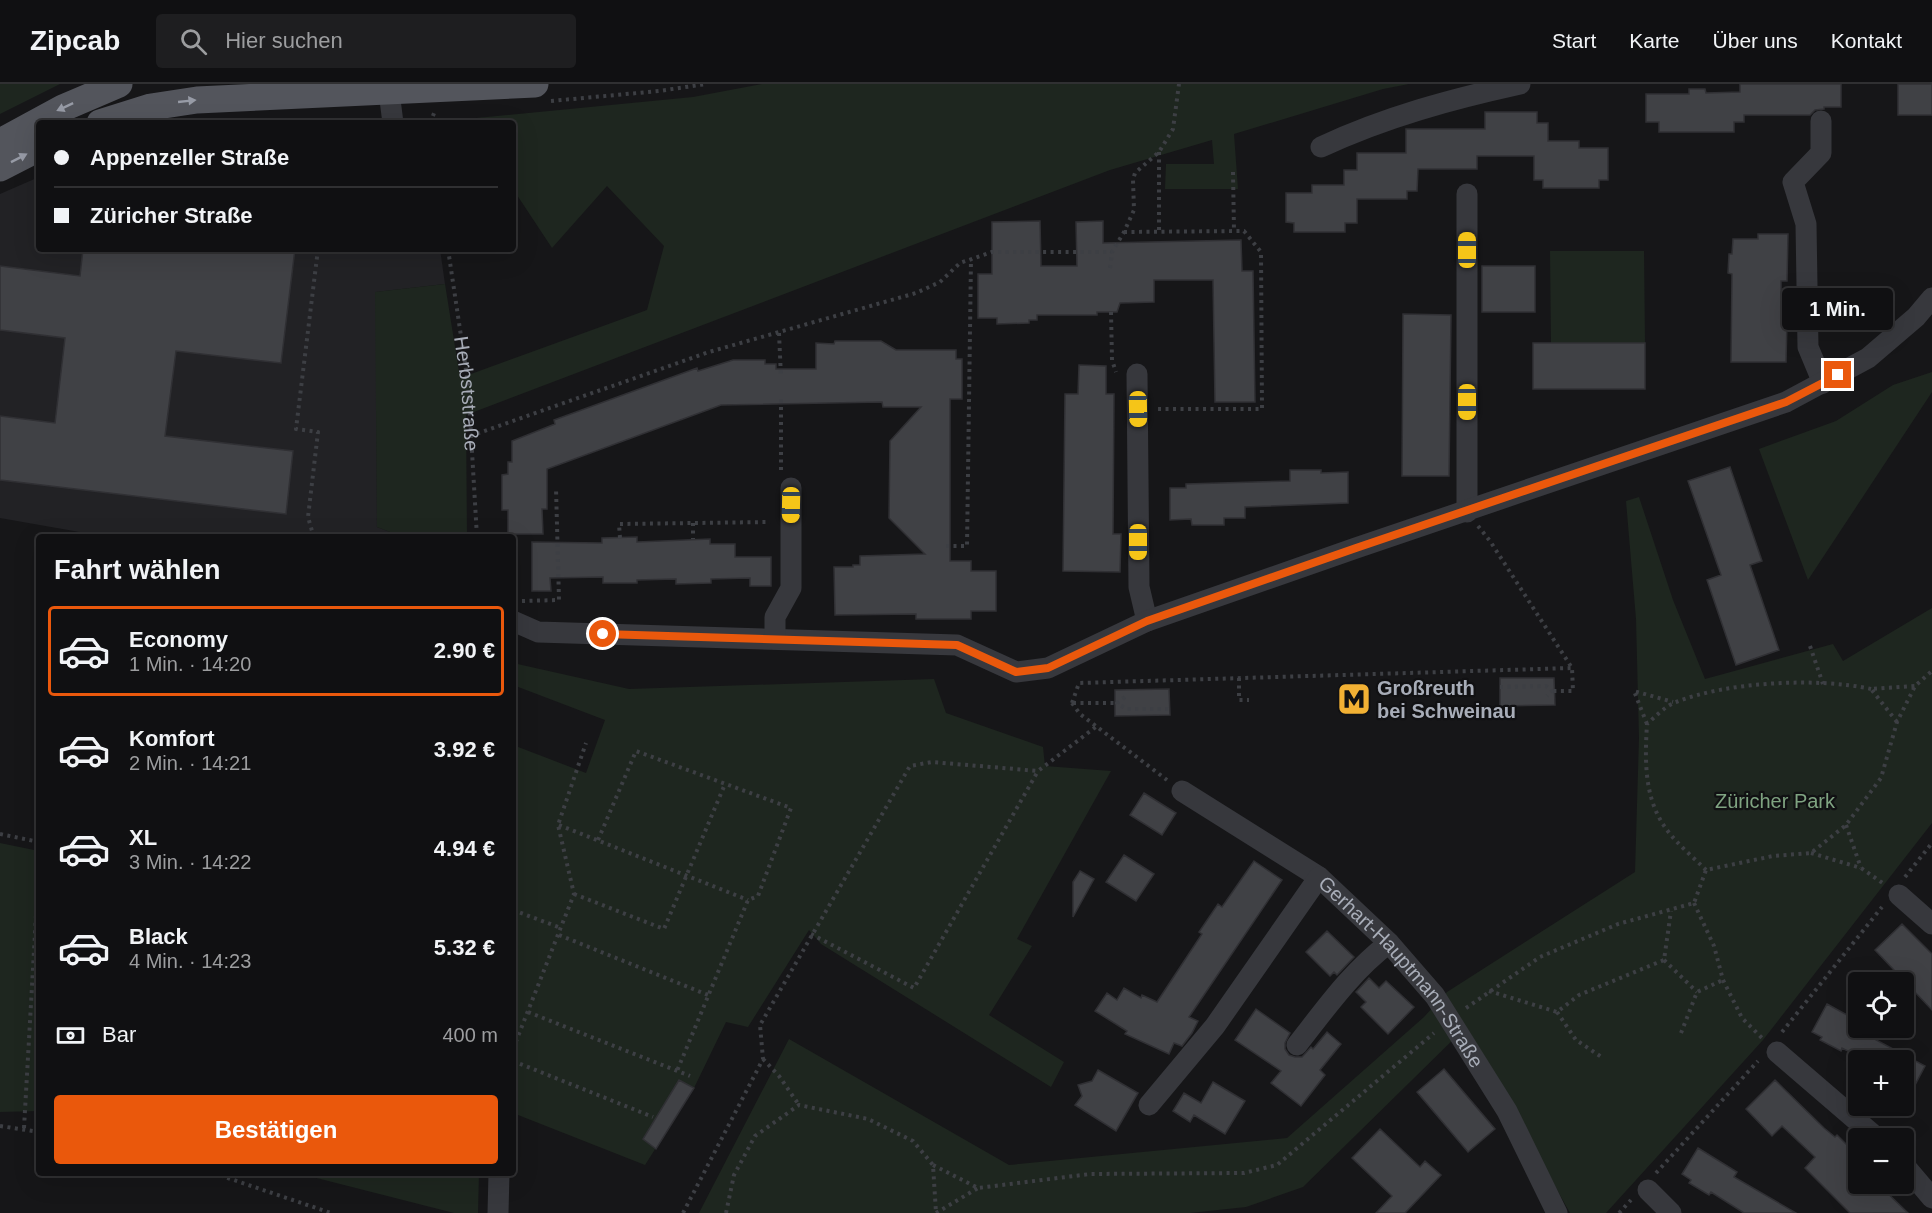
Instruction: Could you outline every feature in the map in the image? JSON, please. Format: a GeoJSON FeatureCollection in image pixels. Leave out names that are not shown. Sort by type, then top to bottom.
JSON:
{"type":"FeatureCollection","features":[{"type":"Feature","properties":{"kind":"main road"},"geometry":{"type":"LineString","coordinates":[[41,120],[119,84]]}},
{"type":"Feature","properties":{"kind":"main road"},"geometry":{"type":"LineString","coordinates":[[110,120],[151,107],[185,101],[389,88],[538,93]]}},
{"type":"Feature","properties":{"kind":"main road"},"geometry":{"type":"LineString","coordinates":[[0,142],[36,123]]}},
{"type":"Feature","properties":{"kind":"main road"},"geometry":{"type":"LineString","coordinates":[[0,168],[36,150]]}},
{"type":"Feature","properties":{"kind":"street"},"geometry":{"type":"LineString","coordinates":[[1321,147],[1361,129],[1443,102],[1520,84]]}},
{"type":"Feature","properties":{"kind":"street"},"geometry":{"type":"LineString","coordinates":[[389,88],[393,120]]}},
{"type":"Feature","properties":{"kind":"street"},"geometry":{"type":"LineString","coordinates":[[1821,121],[1821,153],[1793,182],[1806,224],[1808,347],[1824,383]]}},
{"type":"Feature","properties":{"kind":"street"},"geometry":{"type":"LineString","coordinates":[[1467,194],[1467,512]]}},
{"type":"Feature","properties":{"kind":"street"},"geometry":{"type":"LineString","coordinates":[[518,611],[538,632],[957,645],[1016,672],[1048,668],[1147,621],[1786,402],[1868,358],[1916,317],[1932,298]]}},
{"type":"Feature","properties":{"kind":"street"},"geometry":{"type":"LineString","coordinates":[[1137,374],[1139,587],[1147,621]]}},
{"type":"Feature","properties":{"kind":"street"},"geometry":{"type":"LineString","coordinates":[[775,639],[775,617],[791,588],[791,488]]}},
{"type":"Feature","properties":{"kind":"street","name":"Gerhart-Hauptmann-Straße"},"geometry":{"type":"LineString","coordinates":[[1182,791],[1319,877],[1389,943],[1435,996],[1507,1111],[1557,1213]]}},
{"type":"Feature","properties":{"kind":"street"},"geometry":{"type":"LineString","coordinates":[[1149,1105],[1215,1026],[1319,877]]}},
{"type":"Feature","properties":{"kind":"street"},"geometry":{"type":"LineString","coordinates":[[1893,890],[1932,924]]}},
{"type":"Feature","properties":{"kind":"street"},"geometry":{"type":"LineString","coordinates":[[1297,1045],[1345,982],[1389,943]]}},
{"type":"Feature","properties":{"kind":"street"},"geometry":{"type":"LineString","coordinates":[[1770,1046],[1865,1128]]}},
{"type":"Feature","properties":{"kind":"street"},"geometry":{"type":"LineString","coordinates":[[498,1213],[499,1176]]}},
{"type":"Feature","properties":{"kind":"street"},"geometry":{"type":"LineString","coordinates":[[1914,1177],[1932,1198]]}},
{"type":"Feature","properties":{"kind":"street"},"geometry":{"type":"LineString","coordinates":[[1648,1190],[1671,1213]]}},
{"type":"Feature","properties":{"kind":"path"},"geometry":{"type":"LineString","coordinates":[[538,93],[659,91],[706,84]]}},
{"type":"Feature","properties":{"kind":"path"},"geometry":{"type":"LineString","coordinates":[[1110,268],[1112,252],[1134,210],[1133,180],[1135,173],[1159,152],[1173,129],[1179,84]]}},
{"type":"Feature","properties":{"kind":"path"},"geometry":{"type":"LineString","coordinates":[[431,120],[436,108]]}},
{"type":"Feature","properties":{"kind":"path"},"geometry":{"type":"LineString","coordinates":[[1159,152],[1159,232]]}},
{"type":"Feature","properties":{"kind":"path"},"geometry":{"type":"LineString","coordinates":[[1233,172],[1234,231]]}},
{"type":"Feature","properties":{"kind":"path"},"geometry":{"type":"LineString","coordinates":[[1124,232],[1244,231],[1261,252],[1262,409],[1138,409]]}},
{"type":"Feature","properties":{"kind":"path"},"geometry":{"type":"LineString","coordinates":[[316,534],[312,531],[308,518],[318,432],[296,429],[318,252]]}},
{"type":"Feature","properties":{"kind":"path","name":"Herbststraße"},"geometry":{"type":"LineString","coordinates":[[448,252],[468,383],[477,534]]}},
{"type":"Feature","properties":{"kind":"path"},"geometry":{"type":"LineString","coordinates":[[470,436],[710,352],[916,293],[940,282],[960,262],[992,252],[1112,252]]}},
{"type":"Feature","properties":{"kind":"path"},"geometry":{"type":"LineString","coordinates":[[946,546],[967,546],[971,259]]}},
{"type":"Feature","properties":{"kind":"path"},"geometry":{"type":"LineString","coordinates":[[1111,312],[1114,372],[1137,374]]}},
{"type":"Feature","properties":{"kind":"path"},"geometry":{"type":"LineString","coordinates":[[779,333],[781,377]]}},
{"type":"Feature","properties":{"kind":"path"},"geometry":{"type":"LineString","coordinates":[[781,395],[781,470],[791,488]]}},
{"type":"Feature","properties":{"kind":"path"},"geometry":{"type":"LineString","coordinates":[[518,611],[559,600],[556,489]]}},
{"type":"Feature","properties":{"kind":"path"},"geometry":{"type":"LineString","coordinates":[[1467,512],[1490,541],[1572,669],[1573,691],[1552,691],[1546,686],[1500,687]]}},
{"type":"Feature","properties":{"kind":"path"},"geometry":{"type":"LineString","coordinates":[[620,538],[620,524],[790,521]]}},
{"type":"Feature","properties":{"kind":"path"},"geometry":{"type":"LineString","coordinates":[[693,523],[693,539]]}},
{"type":"Feature","properties":{"kind":"path"},"geometry":{"type":"LineString","coordinates":[[1810,646],[1823,684]]}},
{"type":"Feature","properties":{"kind":"path"},"geometry":{"type":"LineString","coordinates":[[1072,703],[1079,683],[1572,669]]}},
{"type":"Feature","properties":{"kind":"path"},"geometry":{"type":"LineString","coordinates":[[1811,853],[1846,825],[1881,777],[1897,722],[1915,686],[1932,671]]}},
{"type":"Feature","properties":{"kind":"path"},"geometry":{"type":"LineString","coordinates":[[1239,678],[1239,700],[1249,700]]}},
{"type":"Feature","properties":{"kind":"path"},"geometry":{"type":"LineString","coordinates":[[1647,724],[1674,702],[1720,691],[1771,683],[1847,684],[1871,689],[1915,686]]}},
{"type":"Feature","properties":{"kind":"path"},"geometry":{"type":"LineString","coordinates":[[1871,689],[1897,722]]}},
{"type":"Feature","properties":{"kind":"path"},"geometry":{"type":"LineString","coordinates":[[1547,696],[1552,691]]}},
{"type":"Feature","properties":{"kind":"path"},"geometry":{"type":"LineString","coordinates":[[1674,702],[1634,691],[1647,724],[1645,764],[1651,797],[1661,821],[1706,870]]}},
{"type":"Feature","properties":{"kind":"path"},"geometry":{"type":"LineString","coordinates":[[1117,703],[1125,697]]}},
{"type":"Feature","properties":{"kind":"path"},"geometry":{"type":"LineString","coordinates":[[1072,703],[1117,703],[1126,709],[1170,709]]}},
{"type":"Feature","properties":{"kind":"path"},"geometry":{"type":"LineString","coordinates":[[1072,703],[1080,714],[1182,791]]}},
{"type":"Feature","properties":{"kind":"path"},"geometry":{"type":"LineString","coordinates":[[811,934],[914,988],[1038,771],[1096,726]]}},
{"type":"Feature","properties":{"kind":"path"},"geometry":{"type":"LineString","coordinates":[[516,1042],[574,894],[558,825],[586,743]]}},
{"type":"Feature","properties":{"kind":"path"},"geometry":{"type":"LineString","coordinates":[[558,825],[748,900],[758,896],[791,808],[636,751],[598,840]]}},
{"type":"Feature","properties":{"kind":"path"},"geometry":{"type":"LineString","coordinates":[[683,1213],[763,1059],[760,1025],[910,766],[932,762],[1038,771]]}},
{"type":"Feature","properties":{"kind":"path"},"geometry":{"type":"LineString","coordinates":[[574,894],[664,929],[725,784]]}},
{"type":"Feature","properties":{"kind":"path"},"geometry":{"type":"LineString","coordinates":[[1846,825],[1861,868]]}},
{"type":"Feature","properties":{"kind":"path"},"geometry":{"type":"LineString","coordinates":[[0,834],[36,841]]}},
{"type":"Feature","properties":{"kind":"path"},"geometry":{"type":"LineString","coordinates":[[1706,870],[1773,856],[1811,853],[1861,868],[1893,890]]}},
{"type":"Feature","properties":{"kind":"path"},"geometry":{"type":"LineString","coordinates":[[1706,870],[1694,903],[1714,946],[1723,980],[1743,1018],[1770,1046]]}},
{"type":"Feature","properties":{"kind":"path"},"geometry":{"type":"LineString","coordinates":[[677,1071],[748,900]]}},
{"type":"Feature","properties":{"kind":"path"},"geometry":{"type":"LineString","coordinates":[[933,1165],[936,1213],[978,1188],[1090,1174],[1244,1173],[1277,1165],[1450,1020],[1488,990],[1540,957],[1618,924],[1694,903]]}},
{"type":"Feature","properties":{"kind":"path"},"geometry":{"type":"LineString","coordinates":[[1664,960],[1671,910]]}},
{"type":"Feature","properties":{"kind":"path"},"geometry":{"type":"LineString","coordinates":[[516,911],[561,928]]}},
{"type":"Feature","properties":{"kind":"path"},"geometry":{"type":"LineString","coordinates":[[24,1128],[36,915]]}},
{"type":"Feature","properties":{"kind":"path"},"geometry":{"type":"LineString","coordinates":[[559,935],[708,996]]}},
{"type":"Feature","properties":{"kind":"path"},"geometry":{"type":"LineString","coordinates":[[1664,960],[1697,992]]}},
{"type":"Feature","properties":{"kind":"path"},"geometry":{"type":"LineString","coordinates":[[1557,1012],[1579,995],[1664,960]]}},
{"type":"Feature","properties":{"kind":"path"},"geometry":{"type":"LineString","coordinates":[[1681,1033],[1697,992],[1723,980]]}},
{"type":"Feature","properties":{"kind":"path"},"geometry":{"type":"LineString","coordinates":[[1488,990],[1557,1012],[1575,1040],[1603,1058]]}},
{"type":"Feature","properties":{"kind":"path"},"geometry":{"type":"LineString","coordinates":[[528,1012],[690,1076]]}},
{"type":"Feature","properties":{"kind":"path"},"geometry":{"type":"LineString","coordinates":[[763,1059],[779,1076],[799,1105],[868,1119],[913,1141],[933,1165],[978,1188]]}},
{"type":"Feature","properties":{"kind":"path"},"geometry":{"type":"LineString","coordinates":[[516,1062],[653,1117]]}},
{"type":"Feature","properties":{"kind":"path"},"geometry":{"type":"LineString","coordinates":[[726,1213],[734,1175],[755,1136],[799,1105]]}},
{"type":"Feature","properties":{"kind":"path"},"geometry":{"type":"LineString","coordinates":[[0,1126],[36,1131]]}},
{"type":"Feature","properties":{"kind":"path"},"geometry":{"type":"LineString","coordinates":[[222,1176],[331,1213]]}},
{"type":"Feature","properties":{"kind":"shaded area"},"geometry":{"type":"Polygon","coordinates":[[[36,178],[36,252],[440,252],[445,284],[376,292],[377,527],[395,534],[91,534],[0,518],[0,194],[36,178]]]}},
{"type":"Feature","properties":{"kind":"green space"},"geometry":{"type":"Polygon","coordinates":[[[0,84],[60,84],[0,114],[0,84]]]}},
{"type":"Feature","properties":{"kind":"green space"},"geometry":{"type":"Polygon","coordinates":[[[762,84],[1409,84],[1383,89],[1234,134],[1238,189],[1165,189],[1166,164],[1214,164],[1212,140],[1110,170],[466,415],[467,534],[395,534],[377,527],[375,292],[445,284],[460,378],[647,310],[664,246],[607,186],[552,248],[516,194],[516,120],[466,119],[693,97],[762,84]]]}},
{"type":"Feature","properties":{"kind":"green space"},"geometry":{"type":"Polygon","coordinates":[[[1550,251],[1644,251],[1645,343],[1551,343],[1550,251]]]}},
{"type":"Feature","properties":{"kind":"green space"},"geometry":{"type":"Polygon","coordinates":[[[1932,372],[1932,392],[1808,580],[1759,449],[1836,421],[1893,385],[1932,372]]]}},
{"type":"Feature","properties":{"kind":"green space","name":"Züricher Park"},"geometry":{"type":"Polygon","coordinates":[[[1639,497],[1673,600],[1705,679],[1833,644],[1843,661],[1932,608],[1932,823],[1763,1040],[1606,1213],[1570,1213],[1466,1027],[1303,1187],[1246,1207],[1190,1213],[699,1213],[789,1039],[1009,1165],[1287,1138],[1424,1017],[1447,992],[1635,872],[1639,738],[1636,619],[1626,501],[1639,497]]]}},
{"type":"Feature","properties":{"kind":"green space"},"geometry":{"type":"Polygon","coordinates":[[[516,664],[629,689],[934,679],[946,713],[1043,747],[1045,766],[1111,771],[1017,939],[1032,946],[989,1015],[1064,1062],[1051,1087],[821,944],[809,930],[748,1027],[726,1022],[694,1088],[645,1165],[516,1114],[516,746],[586,773],[605,720],[516,686],[516,664]]]}},
{"type":"Feature","properties":{"kind":"green space"},"geometry":{"type":"Polygon","coordinates":[[[0,843],[36,850],[36,1111],[0,1112],[0,843]]]}},
{"type":"Feature","properties":{"kind":"green space"},"geometry":{"type":"Polygon","coordinates":[[[309,1176],[479,1176],[478,1213],[454,1213],[309,1176]]]}},
{"type":"Feature","properties":{"kind":"building"},"geometry":{"type":"Polygon","coordinates":[[[1740,84],[1841,84],[1841,107],[1824,107],[1824,109],[1815,110],[1810,115],[1744,115],[1744,122],[1734,122],[1734,132],[1659,132],[1659,122],[1646,122],[1646,94],[1689,94],[1689,89],[1705,89],[1706,93],[1740,92],[1740,84]]]}},
{"type":"Feature","properties":{"kind":"building"},"geometry":{"type":"Polygon","coordinates":[[[1898,84],[1932,84],[1932,115],[1898,115],[1898,84]]]}},
{"type":"Feature","properties":{"kind":"building"},"geometry":{"type":"Polygon","coordinates":[[[1485,112],[1537,112],[1537,123],[1548,123],[1548,141],[1579,141],[1579,148],[1608,148],[1608,180],[1599,180],[1599,188],[1543,188],[1543,180],[1534,180],[1534,156],[1477,156],[1477,169],[1418,169],[1417,191],[1407,191],[1407,199],[1357,199],[1357,223],[1345,223],[1345,232],[1294,232],[1294,223],[1286,222],[1286,193],[1312,193],[1312,185],[1344,185],[1344,170],[1357,170],[1357,153],[1406,153],[1406,129],[1485,129],[1485,112]]]}},
{"type":"Feature","properties":{"kind":"building"},"geometry":{"type":"Polygon","coordinates":[[[1040,221],[1041,266],[1077,266],[1076,222],[1103,221],[1103,243],[1241,240],[1242,271],[1253,271],[1255,402],[1215,402],[1213,280],[1154,280],[1154,302],[1120,303],[1117,312],[1097,312],[1097,315],[1037,315],[1037,320],[1029,320],[1029,323],[997,324],[997,318],[978,318],[978,274],[992,274],[992,222],[1040,221]]]}},
{"type":"Feature","properties":{"kind":"building"},"geometry":{"type":"Polygon","coordinates":[[[1758,234],[1788,234],[1787,281],[1781,281],[1781,321],[1787,321],[1786,362],[1731,362],[1732,274],[1728,273],[1729,254],[1732,254],[1733,239],[1758,239],[1758,234]]]}},
{"type":"Feature","properties":{"kind":"building"},"geometry":{"type":"Polygon","coordinates":[[[83,252],[295,252],[281,363],[176,351],[165,436],[293,451],[286,514],[0,480],[0,416],[55,423],[65,338],[0,330],[0,266],[80,276],[83,252]]]}},
{"type":"Feature","properties":{"kind":"building"},"geometry":{"type":"Polygon","coordinates":[[[1482,266],[1535,266],[1535,312],[1482,312],[1482,266]]]}},
{"type":"Feature","properties":{"kind":"building"},"geometry":{"type":"Polygon","coordinates":[[[1403,314],[1451,315],[1449,476],[1402,476],[1403,314]]]}},
{"type":"Feature","properties":{"kind":"building"},"geometry":{"type":"Polygon","coordinates":[[[835,341],[881,341],[896,350],[956,350],[956,359],[962,359],[962,399],[950,399],[950,561],[971,561],[971,571],[996,571],[996,611],[971,611],[971,619],[916,619],[916,614],[835,615],[834,567],[860,565],[860,556],[925,554],[889,518],[890,441],[921,407],[883,407],[882,402],[721,405],[547,469],[547,509],[542,509],[543,534],[508,534],[508,510],[502,510],[502,475],[508,474],[508,462],[512,462],[512,441],[555,424],[554,420],[697,368],[698,371],[733,360],[765,360],[765,364],[776,364],[776,369],[816,369],[816,343],[834,344],[835,341]]]}},
{"type":"Feature","properties":{"kind":"building"},"geometry":{"type":"Polygon","coordinates":[[[1533,343],[1645,343],[1645,389],[1533,389],[1533,343]]]}},
{"type":"Feature","properties":{"kind":"building"},"geometry":{"type":"Polygon","coordinates":[[[1079,365],[1106,366],[1106,394],[1114,394],[1113,534],[1121,534],[1120,572],[1063,571],[1065,394],[1078,394],[1079,365]]]}},
{"type":"Feature","properties":{"kind":"building"},"geometry":{"type":"Polygon","coordinates":[[[1730,467],[1762,561],[1750,565],[1779,650],[1736,665],[1707,580],[1721,575],[1688,481],[1730,467]]]}},
{"type":"Feature","properties":{"kind":"building"},"geometry":{"type":"Polygon","coordinates":[[[1290,470],[1321,470],[1321,473],[1348,472],[1348,503],[1245,507],[1245,518],[1224,518],[1224,525],[1192,525],[1191,519],[1170,520],[1170,488],[1186,488],[1186,484],[1290,481],[1290,470]]]}},
{"type":"Feature","properties":{"kind":"building"},"geometry":{"type":"Polygon","coordinates":[[[637,537],[637,542],[710,539],[710,544],[735,544],[735,557],[771,557],[771,586],[750,586],[750,578],[711,579],[711,583],[676,584],[676,579],[637,580],[637,583],[603,583],[603,577],[550,578],[551,591],[532,591],[532,542],[602,543],[602,538],[637,537]]]}},
{"type":"Feature","properties":{"kind":"building"},"geometry":{"type":"Polygon","coordinates":[[[1500,678],[1554,678],[1555,705],[1500,706],[1500,678]]]}},
{"type":"Feature","properties":{"kind":"building"},"geometry":{"type":"Polygon","coordinates":[[[1169,689],[1170,715],[1115,716],[1115,690],[1169,689]]]}},
{"type":"Feature","properties":{"kind":"building"},"geometry":{"type":"Polygon","coordinates":[[[1144,793],[1176,813],[1162,835],[1130,815],[1144,793]]]}},
{"type":"Feature","properties":{"kind":"building"},"geometry":{"type":"Polygon","coordinates":[[[1124,855],[1154,874],[1136,901],[1106,882],[1124,855]]]}},
{"type":"Feature","properties":{"kind":"building"},"geometry":{"type":"Polygon","coordinates":[[[1254,861],[1282,880],[1189,1017],[1198,1021],[1182,1046],[1174,1043],[1169,1054],[1125,1034],[1127,1031],[1095,1011],[1107,993],[1117,1000],[1124,988],[1141,998],[1142,995],[1157,1002],[1202,934],[1199,932],[1218,904],[1222,907],[1254,861]]]}},
{"type":"Feature","properties":{"kind":"building"},"geometry":{"type":"Polygon","coordinates":[[[1080,871],[1094,879],[1073,917],[1073,882],[1080,871]]]}},
{"type":"Feature","properties":{"kind":"building"},"geometry":{"type":"Polygon","coordinates":[[[1902,924],[1932,954],[1932,1010],[1914,991],[1914,972],[1896,972],[1875,950],[1902,924]]]}},
{"type":"Feature","properties":{"kind":"building"},"geometry":{"type":"Polygon","coordinates":[[[1327,931],[1354,957],[1337,975],[1334,972],[1330,976],[1306,952],[1327,931]]]}},
{"type":"Feature","properties":{"kind":"building"},"geometry":{"type":"Polygon","coordinates":[[[1369,978],[1379,988],[1386,981],[1414,1007],[1388,1034],[1361,1007],[1366,1002],[1356,992],[1369,978]]]}},
{"type":"Feature","properties":{"kind":"building"},"geometry":{"type":"Polygon","coordinates":[[[1827,1004],[1848,1016],[1848,1038],[1872,1038],[1895,1050],[1848,1051],[1842,1048],[1841,1051],[1820,1040],[1822,1037],[1812,1032],[1827,1004]]]}},
{"type":"Feature","properties":{"kind":"building"},"geometry":{"type":"Polygon","coordinates":[[[1256,1009],[1290,1033],[1285,1043],[1285,1049],[1289,1055],[1302,1057],[1311,1047],[1313,1049],[1327,1032],[1341,1044],[1320,1070],[1325,1075],[1301,1106],[1271,1083],[1281,1071],[1235,1040],[1256,1009]]]}},
{"type":"Feature","properties":{"kind":"building"},"geometry":{"type":"Polygon","coordinates":[[[1914,1060],[1925,1066],[1914,1087],[1914,1060]]]}},
{"type":"Feature","properties":{"kind":"building"},"geometry":{"type":"Polygon","coordinates":[[[1444,1069],[1495,1129],[1468,1152],[1417,1092],[1444,1069]]]}},
{"type":"Feature","properties":{"kind":"building"},"geometry":{"type":"Polygon","coordinates":[[[1098,1070],[1138,1093],[1116,1131],[1075,1105],[1082,1096],[1078,1085],[1092,1081],[1098,1070]]]}},
{"type":"Feature","properties":{"kind":"building"},"geometry":{"type":"Polygon","coordinates":[[[679,1080],[694,1088],[656,1149],[643,1139],[679,1080]]]}},
{"type":"Feature","properties":{"kind":"building"},"geometry":{"type":"Polygon","coordinates":[[[1775,1080],[1824,1128],[1835,1137],[1837,1135],[1848,1146],[1848,1194],[1888,1194],[1908,1213],[1850,1213],[1805,1168],[1815,1157],[1782,1126],[1772,1136],[1746,1109],[1775,1080]]]}},
{"type":"Feature","properties":{"kind":"building"},"geometry":{"type":"Polygon","coordinates":[[[1213,1082],[1245,1101],[1225,1134],[1194,1115],[1190,1122],[1173,1111],[1184,1093],[1201,1103],[1213,1082]]]}},
{"type":"Feature","properties":{"kind":"building"},"geometry":{"type":"Polygon","coordinates":[[[1380,1129],[1420,1167],[1425,1161],[1441,1175],[1405,1213],[1376,1213],[1392,1196],[1352,1158],[1380,1129]]]}},
{"type":"Feature","properties":{"kind":"building"},"geometry":{"type":"Polygon","coordinates":[[[1698,1148],[1737,1172],[1734,1177],[1796,1213],[1744,1213],[1711,1192],[1709,1195],[1689,1183],[1691,1180],[1682,1174],[1698,1148]]]}},
{"type":"Feature","properties":{"kind":"place","name":"Großreuth bei Schweinau"},"geometry":{"type":"Point","coordinates":[1354,699]}},
{"type":"Feature","properties":{"kind":"route"},"geometry":{"type":"LineString","coordinates":[[603,634],[957,645],[1016,672],[1048,668],[1147,621],[1786,402],[1838,375]]}}]}
